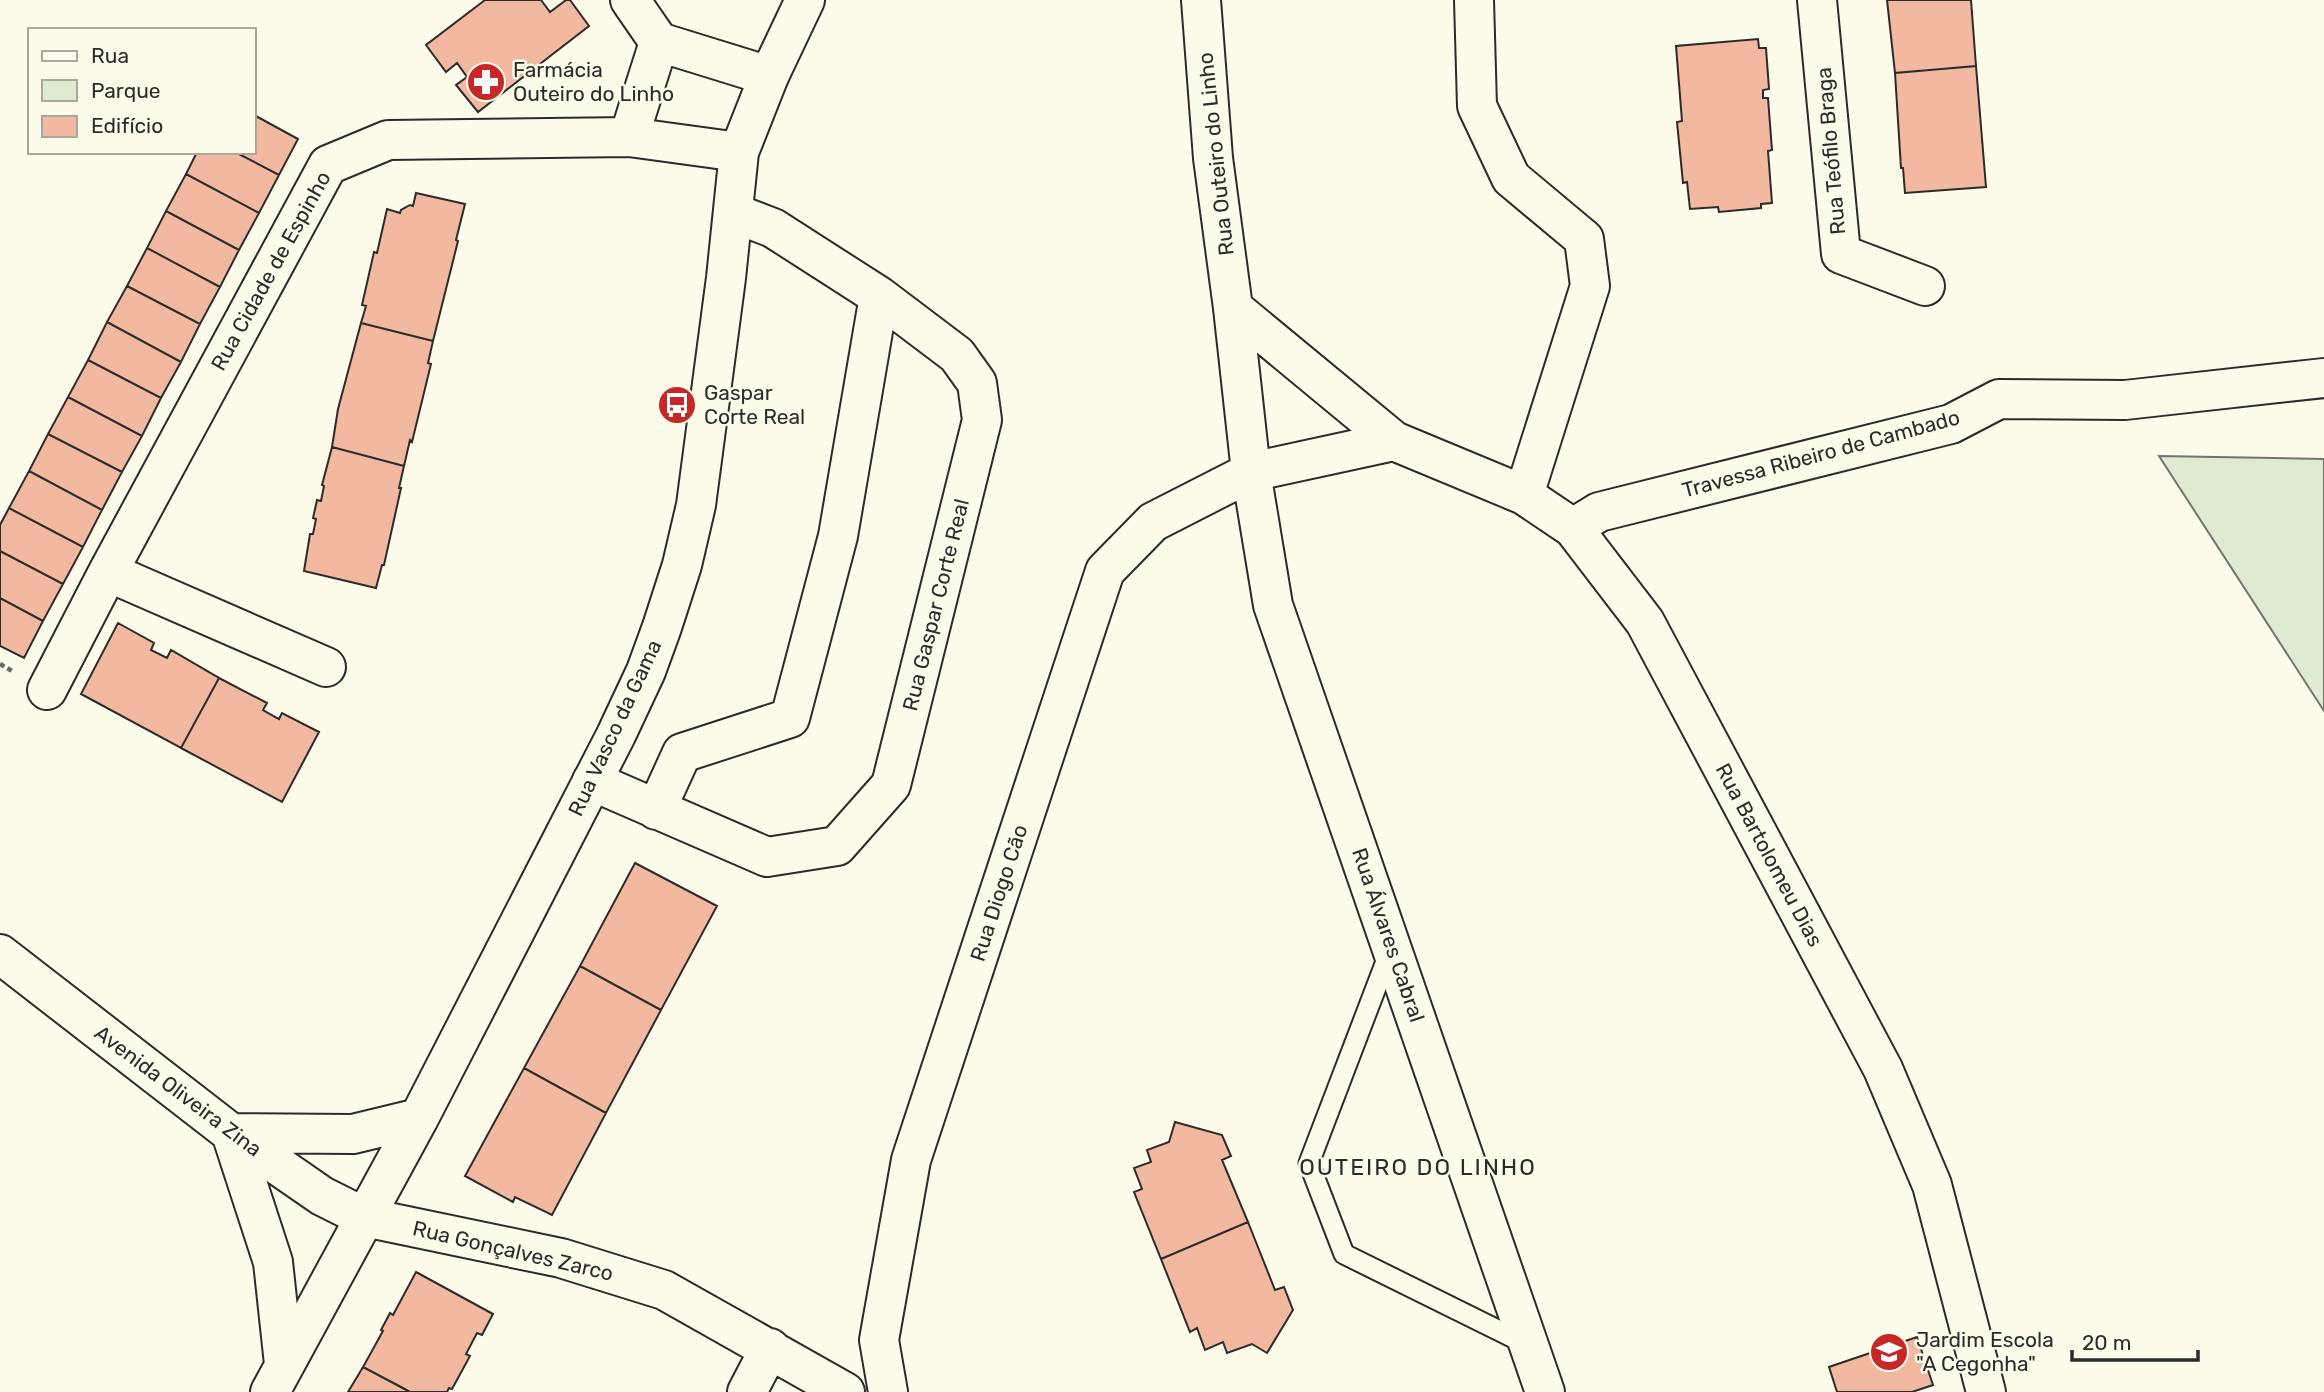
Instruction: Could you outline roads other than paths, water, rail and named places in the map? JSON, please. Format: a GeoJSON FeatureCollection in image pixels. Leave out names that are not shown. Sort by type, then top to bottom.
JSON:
{"type":"FeatureCollection","features":[{"type":"Feature","properties":{"kind":"street"},"geometry":{"type":"LineString","coordinates":[[630,0],[659,42],[769,76]]}},
{"type":"Feature","properties":{"kind":"street","name":"Rua Vasco da Gama"},"geometry":{"type":"LineString","coordinates":[[277,1378],[419,1118],[646,671],[685,553],[696,505],[734,213],[738,152],[769,76],[805,0]]}},
{"type":"Feature","properties":{"kind":"street","name":"Rua Outeiro do Linho"},"geometry":{"type":"LineString","coordinates":[[1201,0],[1213,158],[1251,472]]}},
{"type":"Feature","properties":{"kind":"street"},"geometry":{"type":"LineString","coordinates":[[1474,0],[1477,106],[1511,178],[1584,239],[1590,286],[1524,495]]}},
{"type":"Feature","properties":{"kind":"street","name":"Rua Teófilo Braga"},"geometry":{"type":"LineString","coordinates":[[1817,0],[1841,254],[1925,286]]}},
{"type":"Feature","properties":{"kind":"street"},"geometry":{"type":"LineString","coordinates":[[629,137],[659,42]]}},
{"type":"Feature","properties":{"kind":"street","name":"Rua Cidade de Espinho"},"geometry":{"type":"LineString","coordinates":[[47,690],[328,165],[388,141],[629,137],[738,152]]}},
{"type":"Feature","properties":{"kind":"street","name":"Rua Gaspar Corte Real"},"geometry":{"type":"LineString","coordinates":[[592,781],[767,857],[837,846],[891,785],[982,420],[977,383],[957,355],[879,296],[773,228],[734,213]]}},
{"type":"Feature","properties":{"kind":"street"},"geometry":{"type":"LineString","coordinates":[[656,810],[682,753],[790,718],[838,536],[879,296]]}},
{"type":"Feature","properties":{"kind":"street","name":"Rua Bartolomeu Dias"},"geometry":{"type":"LineString","coordinates":[[1233,308],[1394,441],[1524,495],[1573,528],[1645,622],[1883,1069],[1932,1185],[1986,1392]]}},
{"type":"Feature","properties":{"kind":"street","name":"Travessa Ribeiro de Cambado"},"geometry":{"type":"LineString","coordinates":[[1573,528],[1599,512],[1951,424],[1999,399],[2125,400],[2324,379]]}},
{"type":"Feature","properties":{"kind":"street","name":"Rua Diogo Cão"},"geometry":{"type":"LineString","coordinates":[[888,1392],[879,1340],[911,1160],[1105,571],[1153,522],[1251,472],[1394,441]]}},
{"type":"Feature","properties":{"kind":"street","name":"Rua Álvares Cabral"},"geometry":{"type":"LineString","coordinates":[[1251,472],[1273,605],[1545,1392]]}},
{"type":"Feature","properties":{"kind":"street"},"geometry":{"type":"LineString","coordinates":[[108,572],[326,667]]}},
{"type":"Feature","properties":{"kind":"street","name":"Avenida Oliveira Zina"},"geometry":{"type":"LineString","coordinates":[[0,954],[231,1133],[322,1196],[364,1217]]}},
{"type":"Feature","properties":{"kind":"street"},"geometry":{"type":"LineString","coordinates":[[277,1378],[273,1262],[231,1133],[353,1134],[419,1118]]}},
{"type":"Feature","properties":{"kind":"street","name":"Rua Gonçalves Zarco"},"geometry":{"type":"LineString","coordinates":[[364,1217],[561,1258],[664,1290],[845,1392]]}},
{"type":"Feature","properties":{"kind":"street"},"geometry":{"type":"LineString","coordinates":[[747,1392],[770,1348]]}},
{"type":"Feature","properties":{"kind":"lane"},"geometry":{"type":"LineString","coordinates":[[1392,946],[1309,1163],[1344,1254],[1531,1346]]}},
{"type":"Feature","properties":{"kind":"place","name":"Farmácia Outeiro do Linho"},"geometry":{"type":"Point","coordinates":[486,82]}},
{"type":"Feature","properties":{"kind":"place","name":"Gaspar Corte Real"},"geometry":{"type":"Point","coordinates":[677,405]}},
{"type":"Feature","properties":{"kind":"place","name":"Jardim Escola \"A Cegonha\""},"geometry":{"type":"Point","coordinates":[1889,1352]}},
{"type":"Feature","properties":{"kind":"district","name":"OUTEIRO DO LINHO"},"geometry":{"type":"Point","coordinates":[1418,1167]}}]}
